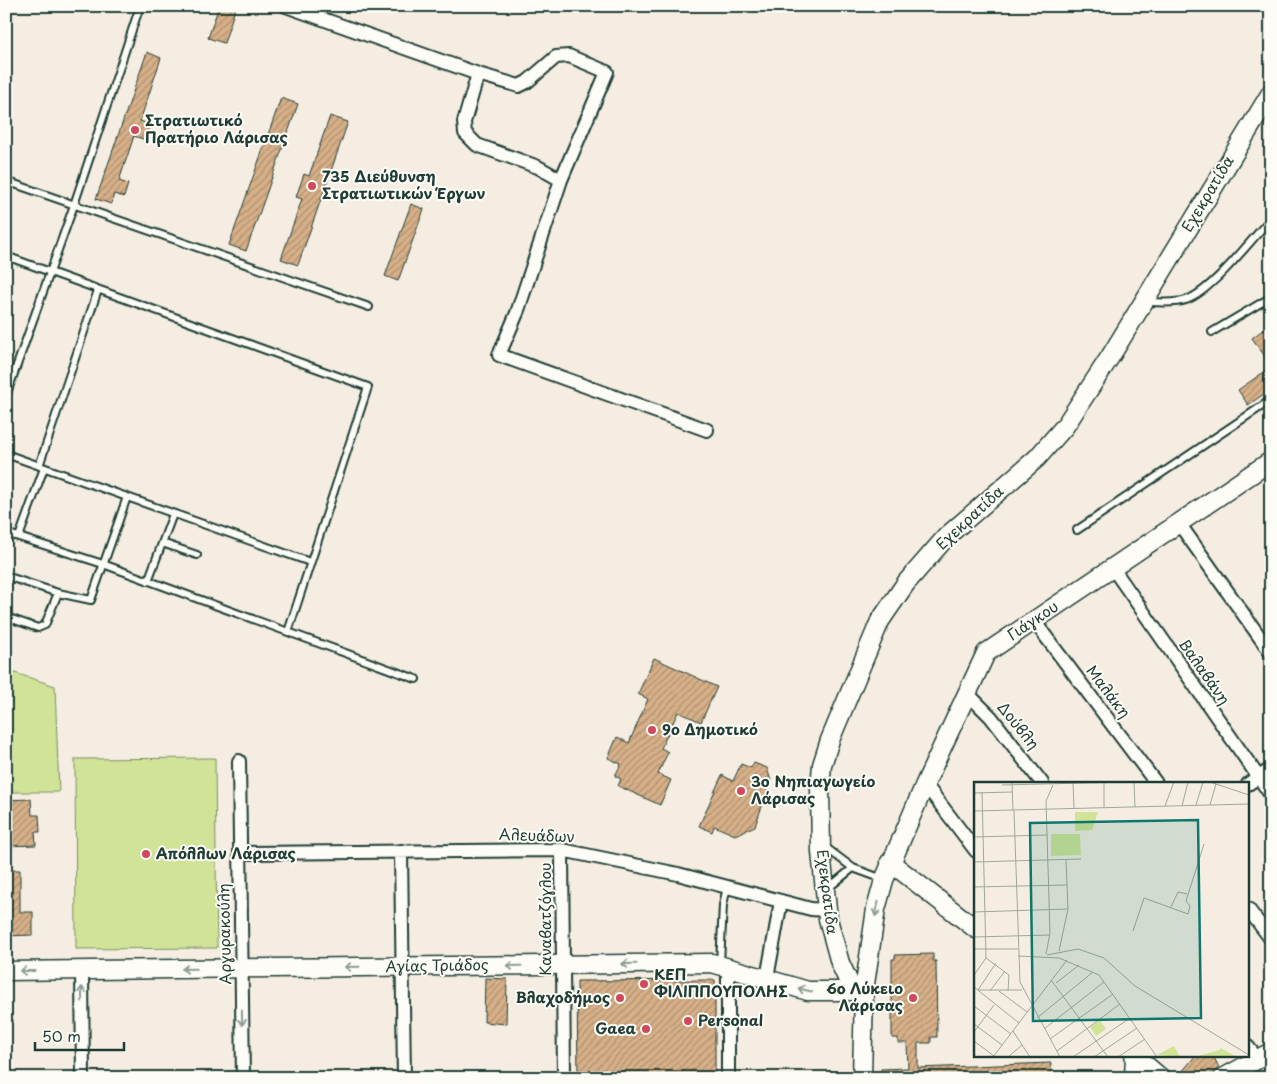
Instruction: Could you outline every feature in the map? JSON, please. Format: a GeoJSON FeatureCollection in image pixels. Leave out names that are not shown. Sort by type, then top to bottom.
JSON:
{"type":"FeatureCollection","features":[{"type":"Feature","properties":{"kind":"street"},"geometry":{"type":"LineString","coordinates":[[286,6],[478,74],[519,86],[528,82],[556,57],[568,56],[607,72],[561,180],[516,312],[499,355],[707,430]]}},
{"type":"Feature","properties":{"kind":"street"},"geometry":{"type":"LineString","coordinates":[[478,74],[464,122],[465,134],[477,145],[538,167],[561,180]]}},
{"type":"Feature","properties":{"kind":"street","name":"Εχεκρατίδα"},"geometry":{"type":"LineString","coordinates":[[859,991],[837,954],[826,910],[820,843],[819,797],[822,765],[842,708],[880,621],[906,583],[947,536],[1054,440],[1144,302],[1271,94]]}},
{"type":"Feature","properties":{"kind":"street","name":"Γιάγκου"},"geometry":{"type":"LineString","coordinates":[[862,1078],[859,991],[884,880],[890,862],[966,692],[986,653],[1271,461]]}},
{"type":"Feature","properties":{"kind":"street"},"geometry":{"type":"LineString","coordinates":[[1178,522],[1271,653]]}},
{"type":"Feature","properties":{"kind":"street","name":"Βαλαβάνη"},"geometry":{"type":"LineString","coordinates":[[1112,567],[1253,781],[1271,795]]}},
{"type":"Feature","properties":{"kind":"street","name":"Μαλάκη"},"geometry":{"type":"LineString","coordinates":[[1034,621],[1155,782]]}},
{"type":"Feature","properties":{"kind":"street","name":"Δούβλη"},"geometry":{"type":"LineString","coordinates":[[966,692],[991,717],[1041,782]]}},
{"type":"Feature","properties":{"kind":"street","name":"Αργυρακούλη"},"geometry":{"type":"LineString","coordinates":[[239,760],[242,1078]]}},
{"type":"Feature","properties":{"kind":"street"},"geometry":{"type":"LineString","coordinates":[[1253,781],[1271,769]]}},
{"type":"Feature","properties":{"kind":"street"},"geometry":{"type":"LineString","coordinates":[[925,784],[974,848]]}},
{"type":"Feature","properties":{"kind":"street","name":"Αλευάδων"},"geometry":{"type":"LineString","coordinates":[[240,853],[562,850],[622,861],[811,909],[826,910]]}},
{"type":"Feature","properties":{"kind":"street","name":"Καναβατζόγλου"},"geometry":{"type":"LineString","coordinates":[[562,850],[564,1078]]}},
{"type":"Feature","properties":{"kind":"street"},"geometry":{"type":"LineString","coordinates":[[402,852],[404,1078]]}},
{"type":"Feature","properties":{"kind":"street"},"geometry":{"type":"LineString","coordinates":[[890,862],[974,927]]}},
{"type":"Feature","properties":{"kind":"street"},"geometry":{"type":"LineString","coordinates":[[766,978],[781,901]]}},
{"type":"Feature","properties":{"kind":"street"},"geometry":{"type":"LineString","coordinates":[[1250,912],[1271,939]]}},
{"type":"Feature","properties":{"kind":"street"},"geometry":{"type":"LineString","coordinates":[[724,965],[728,1078]]}},
{"type":"Feature","properties":{"kind":"street","name":"Αγίας Τριάδος"},"geometry":{"type":"LineString","coordinates":[[6,971],[724,965],[808,992],[834,993],[859,991]]}},
{"type":"Feature","properties":{"kind":"street"},"geometry":{"type":"LineString","coordinates":[[82,971],[83,1078]]}},
{"type":"Feature","properties":{"kind":"street"},"geometry":{"type":"LineString","coordinates":[[1223,1078],[1244,1070],[1259,1053]]}},
{"type":"Feature","properties":{"kind":"street"},"geometry":{"type":"LineString","coordinates":[[1134,1078],[1135,1056]]}},
{"type":"Feature","properties":{"kind":"street"},"geometry":{"type":"LineString","coordinates":[[1135,1056],[1161,1078]]}},
{"type":"Feature","properties":{"kind":"lane"},"geometry":{"type":"LineString","coordinates":[[6,396],[74,205],[140,6]]}},
{"type":"Feature","properties":{"kind":"lane"},"geometry":{"type":"LineString","coordinates":[[6,181],[369,307]]}},
{"type":"Feature","properties":{"kind":"lane"},"geometry":{"type":"LineString","coordinates":[[1144,302],[1175,303],[1188,300],[1224,269],[1271,218]]}},
{"type":"Feature","properties":{"kind":"lane"},"geometry":{"type":"LineString","coordinates":[[6,256],[368,387],[288,632]]}},
{"type":"Feature","properties":{"kind":"lane"},"geometry":{"type":"LineString","coordinates":[[19,537],[98,290]]}},
{"type":"Feature","properties":{"kind":"lane"},"geometry":{"type":"LineString","coordinates":[[1212,332],[1271,297]]}},
{"type":"Feature","properties":{"kind":"lane"},"geometry":{"type":"LineString","coordinates":[[1077,530],[1271,400]]}},
{"type":"Feature","properties":{"kind":"lane"},"geometry":{"type":"LineString","coordinates":[[6,454],[310,562]]}},
{"type":"Feature","properties":{"kind":"lane"},"geometry":{"type":"LineString","coordinates":[[6,576],[58,593],[91,600],[127,497]]}},
{"type":"Feature","properties":{"kind":"lane"},"geometry":{"type":"LineString","coordinates":[[148,581],[173,514]]}},
{"type":"Feature","properties":{"kind":"lane"},"geometry":{"type":"LineString","coordinates":[[6,533],[103,564],[416,679]]}},
{"type":"Feature","properties":{"kind":"lane"},"geometry":{"type":"LineString","coordinates":[[162,543],[197,555]]}},
{"type":"Feature","properties":{"kind":"lane"},"geometry":{"type":"LineString","coordinates":[[6,617],[38,628],[45,626],[58,593]]}},
{"type":"Feature","properties":{"kind":"lane"},"geometry":{"type":"LineString","coordinates":[[820,843],[853,868],[884,880]]}},
{"type":"Feature","properties":{"kind":"lane"},"geometry":{"type":"LineString","coordinates":[[824,891],[853,868]]}},
{"type":"Feature","properties":{"kind":"lane"},"geometry":{"type":"LineString","coordinates":[[724,965],[723,905],[727,887]]}},
{"type":"Feature","properties":{"kind":"path"},"geometry":{"type":"LineString","coordinates":[[6,944],[7,956]]}},
{"type":"Feature","properties":{"kind":"green space"},"geometry":{"type":"Polygon","coordinates":[[[6,670],[55,686],[59,792],[6,792],[6,670]]]}},
{"type":"Feature","properties":{"kind":"green space","name":"Απόλλων Λάρισας"},"geometry":{"type":"Polygon","coordinates":[[[215,758],[217,948],[76,949],[75,759],[215,758]]]}},
{"type":"Feature","properties":{"kind":"building"},"geometry":{"type":"Polygon","coordinates":[[[219,6],[236,6],[224,43],[208,38],[219,6]]]}},
{"type":"Feature","properties":{"kind":"building","name":"Στρατιωτικό Πρατήριο Λάρισας"},"geometry":{"type":"Polygon","coordinates":[[[147,52],[161,58],[140,121],[151,125],[146,140],[134,136],[119,181],[128,184],[124,197],[114,194],[111,204],[96,199],[147,52]]]}},
{"type":"Feature","properties":{"kind":"building","name":"Στρατιωτικό Πρατήριο Λάρισας"},"geometry":{"type":"Polygon","coordinates":[[[281,98],[298,104],[246,251],[229,245],[281,98]]]}},
{"type":"Feature","properties":{"kind":"building","name":"735 Διεύθυνση Στρατιωτικών Έργων"},"geometry":{"type":"Polygon","coordinates":[[[330,116],[348,122],[298,265],[281,259],[302,199],[296,197],[304,174],[309,176],[330,116]]]}},
{"type":"Feature","properties":{"kind":"building"},"geometry":{"type":"Polygon","coordinates":[[[411,204],[424,209],[398,281],[385,276],[411,204]]]}},
{"type":"Feature","properties":{"kind":"building"},"geometry":{"type":"Polygon","coordinates":[[[1271,324],[1271,365],[1252,338],[1271,324]]]}},
{"type":"Feature","properties":{"kind":"building"},"geometry":{"type":"Polygon","coordinates":[[[1271,367],[1271,389],[1248,405],[1238,390],[1271,367]]]}},
{"type":"Feature","properties":{"kind":"building","name":"9ο Δημοτικό"},"geometry":{"type":"Polygon","coordinates":[[[654,658],[717,687],[701,722],[678,712],[661,748],[668,752],[658,774],[671,780],[660,805],[618,786],[621,779],[615,776],[621,764],[608,758],[617,737],[629,743],[648,699],[638,694],[654,658]]]}},
{"type":"Feature","properties":{"kind":"building","name":"3o Νηπιαγωγείο Λάρισας"},"geometry":{"type":"Polygon","coordinates":[[[754,763],[767,768],[771,781],[755,826],[735,835],[714,826],[712,832],[699,826],[722,775],[733,781],[741,764],[751,768],[754,763]]]}},
{"type":"Feature","properties":{"kind":"building"},"geometry":{"type":"Polygon","coordinates":[[[31,799],[32,815],[39,815],[40,832],[35,832],[36,845],[6,846],[6,800],[31,799]]]}},
{"type":"Feature","properties":{"kind":"building"},"geometry":{"type":"Polygon","coordinates":[[[6,870],[20,870],[20,912],[33,912],[33,935],[6,936],[6,870]]]}},
{"type":"Feature","properties":{"kind":"building"},"geometry":{"type":"Polygon","coordinates":[[[933,954],[933,961],[936,961],[937,1037],[931,1037],[931,1043],[918,1043],[918,1068],[1051,1063],[1051,1078],[881,1078],[881,1069],[908,1068],[907,1043],[898,1043],[898,1038],[892,1038],[892,959],[895,959],[895,955],[933,954]]]}},
{"type":"Feature","properties":{"kind":"building"},"geometry":{"type":"Polygon","coordinates":[[[485,978],[507,979],[506,1024],[484,1022],[485,978]]]}},
{"type":"Feature","properties":{"kind":"building","name":"Gaea"},"geometry":{"type":"Polygon","coordinates":[[[715,980],[715,1078],[578,1078],[577,981],[715,980]]]}},
{"type":"Feature","properties":{"kind":"building"},"geometry":{"type":"Polygon","coordinates":[[[1195,1056],[1213,1056],[1219,1068],[1206,1078],[1187,1078],[1181,1073],[1195,1056]]]}},
{"type":"Feature","properties":{"kind":"place","name":"Στρατιωτικό Πρατήριο Λάρισας"},"geometry":{"type":"Point","coordinates":[135,130]}},
{"type":"Feature","properties":{"kind":"place","name":"735 Διεύθυνση Στρατιωτικών Έργων"},"geometry":{"type":"Point","coordinates":[312,186]}},
{"type":"Feature","properties":{"kind":"place","name":"9ο Δημοτικό"},"geometry":{"type":"Point","coordinates":[652,730]}},
{"type":"Feature","properties":{"kind":"place","name":"3o Νηπιαγωγείο Λάρισας"},"geometry":{"type":"Point","coordinates":[741,791]}},
{"type":"Feature","properties":{"kind":"place","name":"Απόλλων Λάρισας"},"geometry":{"type":"Point","coordinates":[146,854]}},
{"type":"Feature","properties":{"kind":"place","name":"ΚΕΠ ΦΙΛΙΠΠΟΥΠΟΛΗΣ"},"geometry":{"type":"Point","coordinates":[644,984]}},
{"type":"Feature","properties":{"kind":"place","name":"Βλαχοδήμος"},"geometry":{"type":"Point","coordinates":[620,998]}},
{"type":"Feature","properties":{"kind":"place","name":"6ο Λύκειο Λάρισας"},"geometry":{"type":"Point","coordinates":[913,998]}},
{"type":"Feature","properties":{"kind":"place","name":"Personal"},"geometry":{"type":"Point","coordinates":[688,1021]}},
{"type":"Feature","properties":{"kind":"place","name":"Gaea"},"geometry":{"type":"Point","coordinates":[646,1029]}}]}
